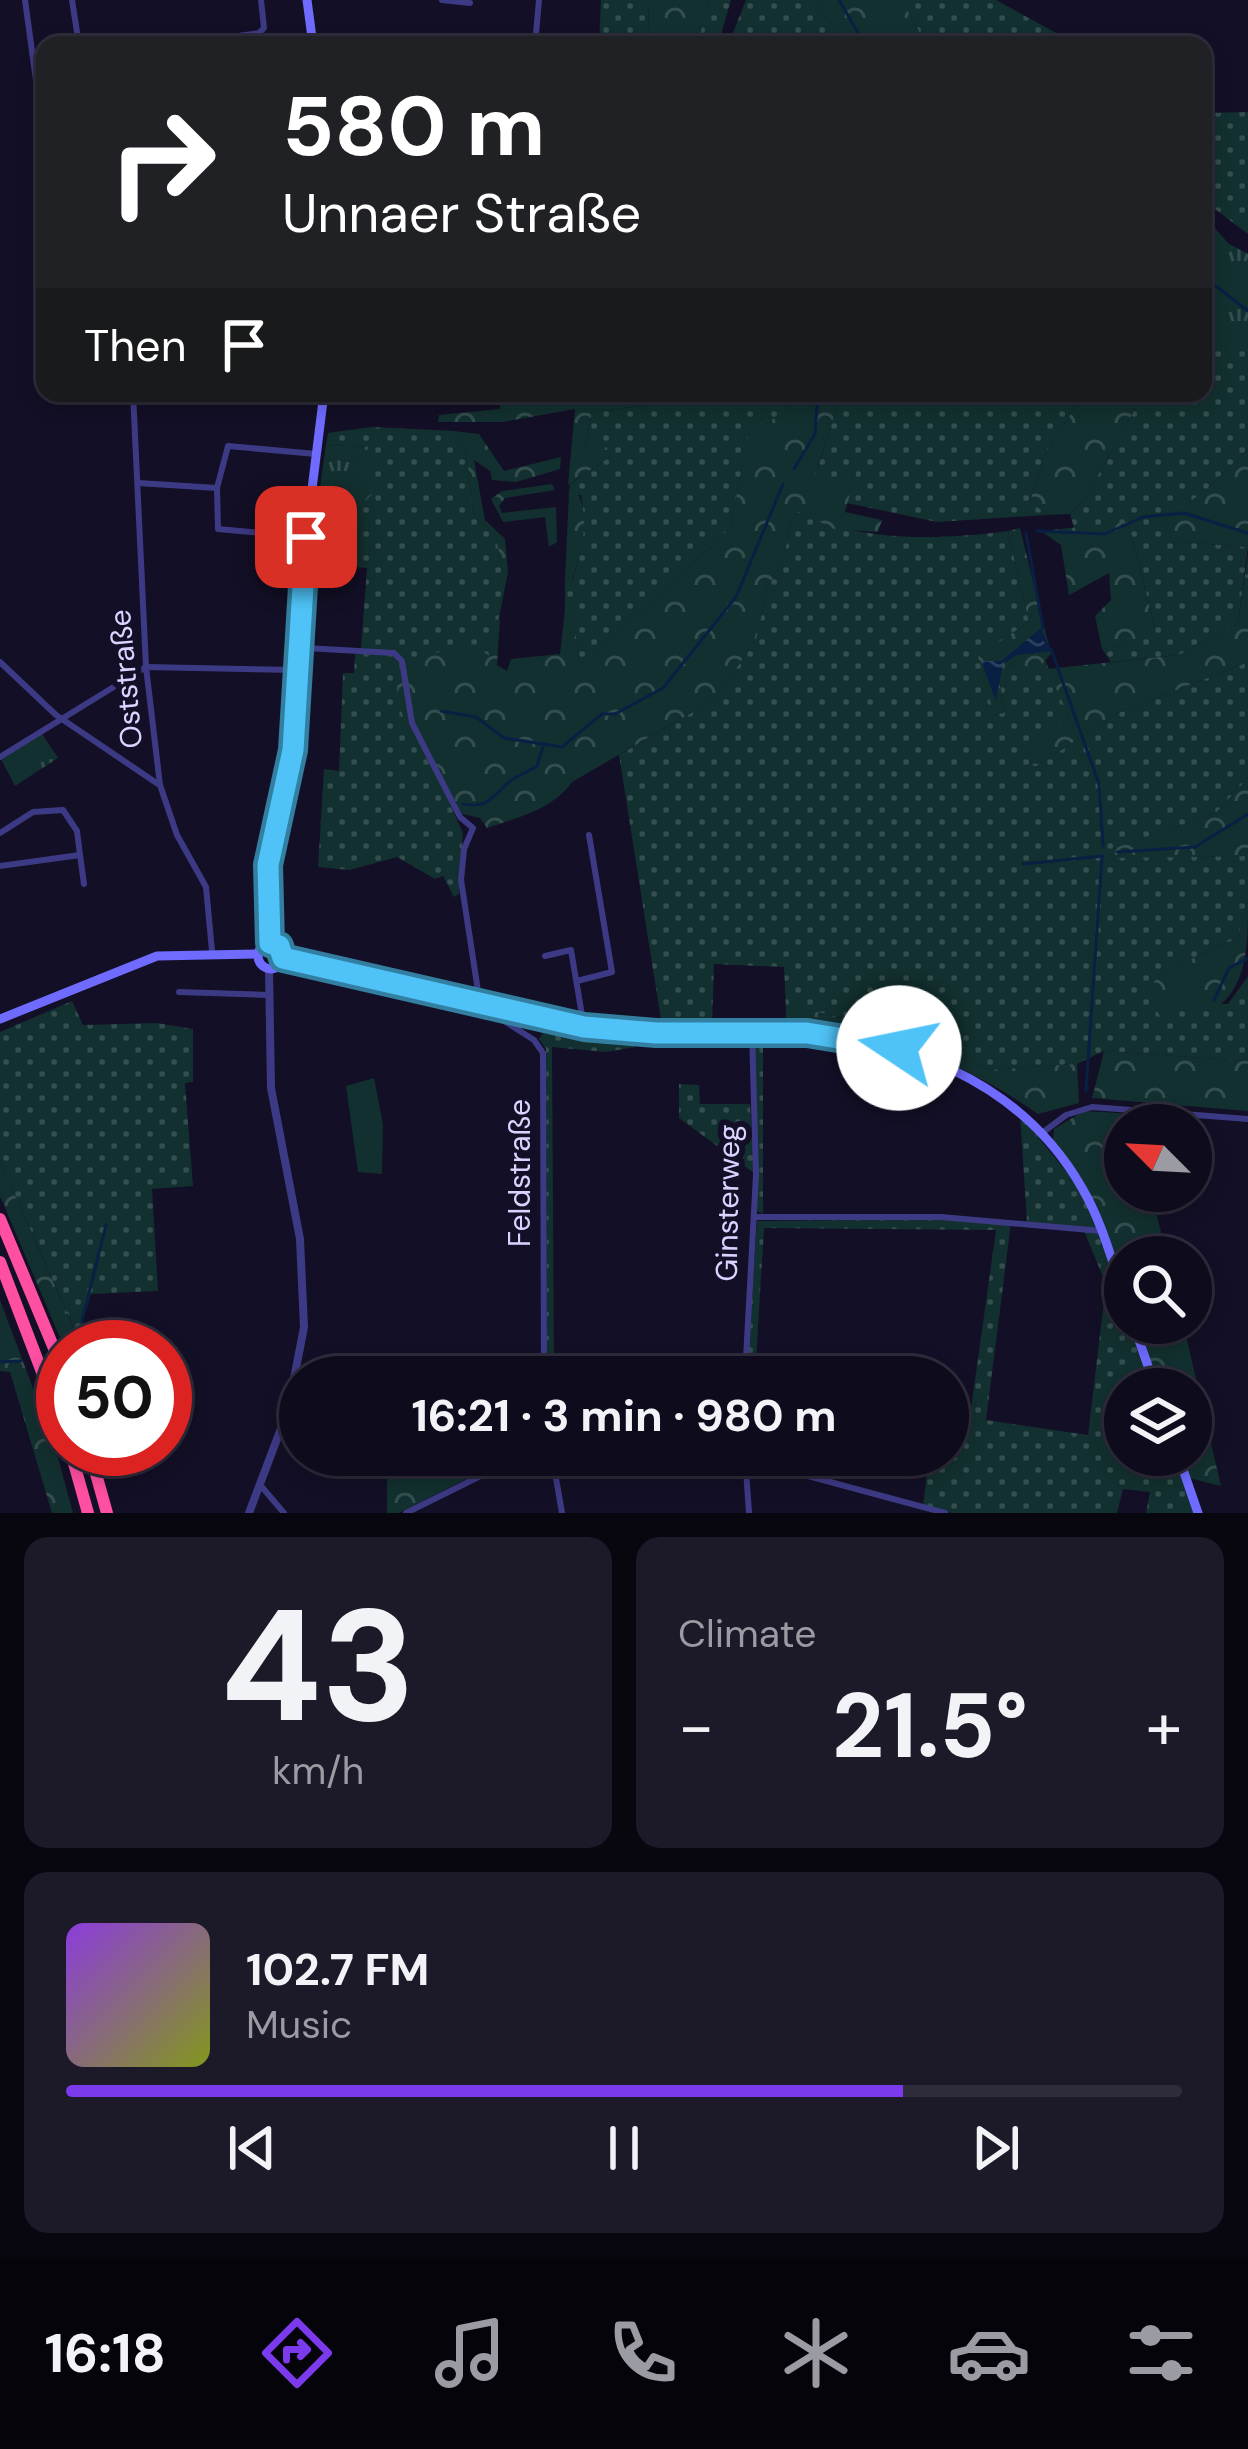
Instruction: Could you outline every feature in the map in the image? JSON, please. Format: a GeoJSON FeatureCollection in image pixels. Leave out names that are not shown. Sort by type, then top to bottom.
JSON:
{"type":"FeatureCollection","features":[{"type":"Feature","properties":{"kind":"highway"},"geometry":{"type":"LineString","coordinates":[[0,1219],[42,1320]]}},
{"type":"Feature","properties":{"kind":"highway"},"geometry":{"type":"LineString","coordinates":[[0,1262],[36,1356]]}},
{"type":"Feature","properties":{"kind":"highway"},"geometry":{"type":"LineString","coordinates":[[78,1476],[88,1513]]}},
{"type":"Feature","properties":{"kind":"highway"},"geometry":{"type":"LineString","coordinates":[[97,1476],[107,1513]]}},
{"type":"Feature","properties":{"kind":"main road"},"geometry":{"type":"LineString","coordinates":[[307,0],[312,36]]}},
{"type":"Feature","properties":{"kind":"main road"},"geometry":{"type":"LineString","coordinates":[[0,1019],[129,964],[212,951],[258,954],[270,943],[268,865],[293,750],[306,537],[323,402]]}},
{"type":"Feature","properties":{"kind":"main road"},"geometry":{"type":"LineString","coordinates":[[270,943],[279,946],[283,958]]}},
{"type":"Feature","properties":{"kind":"main road"},"geometry":{"type":"LineString","coordinates":[[258,954],[269,969],[283,958]]}},
{"type":"Feature","properties":{"kind":"main road"},"geometry":{"type":"LineString","coordinates":[[283,958],[584,1027],[839,1036],[932,1059],[987,1088],[1042,1133],[1081,1186],[1104,1237]]}},
{"type":"Feature","properties":{"kind":"main road"},"geometry":{"type":"LineString","coordinates":[[1185,1476],[1198,1513]]}},
{"type":"Feature","properties":{"kind":"street"},"geometry":{"type":"LineString","coordinates":[[25,0],[36,80]]}},
{"type":"Feature","properties":{"kind":"street"},"geometry":{"type":"LineString","coordinates":[[72,0],[79,36]]}},
{"type":"Feature","properties":{"kind":"street"},"geometry":{"type":"LineString","coordinates":[[238,36],[260,33],[261,0]]}},
{"type":"Feature","properties":{"kind":"street"},"geometry":{"type":"LineString","coordinates":[[442,0],[470,3]]}},
{"type":"Feature","properties":{"kind":"street"},"geometry":{"type":"LineString","coordinates":[[536,36],[539,0]]}},
{"type":"Feature","properties":{"kind":"street","name":"Oststraße"},"geometry":{"type":"LineString","coordinates":[[134,402],[146,667],[160,785],[177,835],[206,886],[212,951]]}},
{"type":"Feature","properties":{"kind":"street"},"geometry":{"type":"LineString","coordinates":[[306,537],[218,530],[218,488],[228,446],[316,454]]}},
{"type":"Feature","properties":{"kind":"street"},"geometry":{"type":"LineString","coordinates":[[138,483],[218,488]]}},
{"type":"Feature","properties":{"kind":"street"},"geometry":{"type":"LineString","coordinates":[[305,648],[394,653],[402,662],[412,723],[460,817],[473,828],[464,849],[461,880],[478,1002]]}},
{"type":"Feature","properties":{"kind":"street"},"geometry":{"type":"LineString","coordinates":[[0,662],[61,719],[160,785]]}},
{"type":"Feature","properties":{"kind":"street"},"geometry":{"type":"LineString","coordinates":[[0,757],[146,667],[297,670]]}},
{"type":"Feature","properties":{"kind":"street"},"geometry":{"type":"LineString","coordinates":[[0,819],[3,831],[33,812],[63,810],[77,831],[84,884]]}},
{"type":"Feature","properties":{"kind":"street"},"geometry":{"type":"LineString","coordinates":[[577,981],[612,972],[590,835]]}},
{"type":"Feature","properties":{"kind":"street"},"geometry":{"type":"LineString","coordinates":[[0,866],[80,856]]}},
{"type":"Feature","properties":{"kind":"street"},"geometry":{"type":"LineString","coordinates":[[544,956],[571,950],[584,1027]]}},
{"type":"Feature","properties":{"kind":"street"},"geometry":{"type":"LineString","coordinates":[[249,1513],[293,1392],[304,1311],[300,1239],[271,1088],[269,969]]}},
{"type":"Feature","properties":{"kind":"street"},"geometry":{"type":"LineString","coordinates":[[179,992],[268,995]]}},
{"type":"Feature","properties":{"kind":"street","name":"Feldstraße"},"geometry":{"type":"LineString","coordinates":[[478,1002],[534,1040],[543,1053],[544,1356]]}},
{"type":"Feature","properties":{"kind":"street","name":"Ginsterweg"},"geometry":{"type":"LineString","coordinates":[[747,1356],[754,1217],[752,1031]]}},
{"type":"Feature","properties":{"kind":"street"},"geometry":{"type":"LineString","coordinates":[[1042,1133],[1066,1115],[1092,1107],[1248,1119]]}},
{"type":"Feature","properties":{"kind":"street"},"geometry":{"type":"LineString","coordinates":[[754,1217],[941,1216],[1102,1231]]}},
{"type":"Feature","properties":{"kind":"street"},"geometry":{"type":"LineString","coordinates":[[406,1513],[481,1476]]}},
{"type":"Feature","properties":{"kind":"street"},"geometry":{"type":"LineString","coordinates":[[556,1476],[562,1513]]}},
{"type":"Feature","properties":{"kind":"street"},"geometry":{"type":"LineString","coordinates":[[746,1476],[749,1513]]}},
{"type":"Feature","properties":{"kind":"street"},"geometry":{"type":"LineString","coordinates":[[813,1476],[945,1513]]}},
{"type":"Feature","properties":{"kind":"street"},"geometry":{"type":"LineString","coordinates":[[261,1486],[284,1513]]}},
{"type":"Feature","properties":{"kind":"green space"},"geometry":{"type":"Polygon","coordinates":[[[601,0],[648,0],[649,36],[599,36],[601,0]]]}},
{"type":"Feature","properties":{"kind":"green space"},"geometry":{"type":"Polygon","coordinates":[[[648,0],[708,0],[700,36],[649,36],[648,0]]]}},
{"type":"Feature","properties":{"kind":"green space"},"geometry":{"type":"Polygon","coordinates":[[[708,0],[731,0],[721,36],[699,36],[708,0]]]}},
{"type":"Feature","properties":{"kind":"green space"},"geometry":{"type":"Polygon","coordinates":[[[746,0],[814,0],[840,36],[732,36],[746,0]]]}},
{"type":"Feature","properties":{"kind":"green space"},"geometry":{"type":"Polygon","coordinates":[[[814,0],[902,0],[921,36],[840,36],[814,0]]]}},
{"type":"Feature","properties":{"kind":"green space"},"geometry":{"type":"Polygon","coordinates":[[[902,0],[996,0],[1062,36],[921,36],[902,0]]]}},
{"type":"Feature","properties":{"kind":"green space"},"geometry":{"type":"Polygon","coordinates":[[[1248,112],[1248,234],[1212,207],[1212,113],[1248,112]]]}},
{"type":"Feature","properties":{"kind":"green space"},"geometry":{"type":"Polygon","coordinates":[[[1212,225],[1229,244],[1248,254],[1248,350],[1227,344],[1212,333],[1212,225]]]}},
{"type":"Feature","properties":{"kind":"green space"},"geometry":{"type":"Polygon","coordinates":[[[1212,328],[1248,336],[1248,449],[1204,492],[1165,519],[1170,541],[1248,547],[1238,623],[1179,655],[1111,662],[1102,649],[1127,645],[1155,627],[1128,522],[1075,531],[1070,514],[1084,500],[1139,402],[1212,402],[1212,328]]]}},
{"type":"Feature","properties":{"kind":"green space"},"geometry":{"type":"Polygon","coordinates":[[[500,402],[670,402],[592,412],[585,447],[606,447],[611,456],[568,485],[575,409],[503,422],[438,422],[439,415],[500,409],[500,402]]]}},
{"type":"Feature","properties":{"kind":"green space"},"geometry":{"type":"Polygon","coordinates":[[[670,402],[788,402],[786,414],[750,429],[730,528],[592,657],[579,660],[572,610],[565,610],[565,581],[573,579],[583,527],[581,495],[569,492],[570,484],[611,456],[585,448],[592,412],[670,402]]]}},
{"type":"Feature","properties":{"kind":"green space"},"geometry":{"type":"Polygon","coordinates":[[[788,402],[838,402],[814,479],[837,480],[858,466],[845,512],[882,520],[878,532],[834,529],[798,511],[790,522],[784,559],[768,586],[756,639],[715,699],[572,782],[534,811],[487,828],[480,818],[462,814],[405,722],[397,681],[402,661],[472,644],[491,657],[495,620],[500,619],[497,665],[507,671],[511,659],[560,654],[565,610],[572,609],[579,659],[592,657],[730,528],[750,428],[786,414],[788,402]]]}},
{"type":"Feature","properties":{"kind":"green space"},"geometry":{"type":"Polygon","coordinates":[[[838,402],[1078,402],[1047,451],[1030,500],[1047,515],[937,522],[847,503],[851,485],[814,480],[838,402]]]}},
{"type":"Feature","properties":{"kind":"green space"},"geometry":{"type":"Polygon","coordinates":[[[1078,402],[1139,402],[1084,500],[1070,514],[1047,515],[1030,501],[1047,451],[1078,402]]]}},
{"type":"Feature","properties":{"kind":"green space"},"geometry":{"type":"Polygon","coordinates":[[[372,427],[454,431],[466,451],[474,516],[496,536],[503,572],[508,572],[491,658],[436,773],[463,833],[459,894],[454,897],[443,876],[435,879],[397,857],[350,870],[318,867],[324,769],[339,771],[343,673],[354,673],[355,655],[361,649],[367,568],[313,564],[315,553],[327,553],[333,502],[365,501],[372,447],[326,445],[328,433],[372,427]]]}},
{"type":"Feature","properties":{"kind":"green space"},"geometry":{"type":"Polygon","coordinates":[[[454,431],[479,434],[504,471],[561,457],[560,469],[516,482],[492,480],[490,471],[474,460],[485,520],[505,539],[508,572],[503,573],[496,536],[474,516],[466,451],[454,431]]]}},
{"type":"Feature","properties":{"kind":"green space"},"geometry":{"type":"Polygon","coordinates":[[[326,445],[372,447],[375,491],[365,501],[333,502],[327,554],[318,553],[320,487],[356,486],[361,468],[356,462],[324,459],[326,445]]]}},
{"type":"Feature","properties":{"kind":"green space"},"geometry":{"type":"Polygon","coordinates":[[[1248,449],[1248,547],[1169,541],[1165,518],[1204,492],[1248,449]]]}},
{"type":"Feature","properties":{"kind":"green space"},"geometry":{"type":"Polygon","coordinates":[[[324,459],[356,462],[361,468],[356,486],[320,487],[324,459]]]}},
{"type":"Feature","properties":{"kind":"green space"},"geometry":{"type":"Polygon","coordinates":[[[552,484],[555,490],[505,498],[499,506],[502,513],[556,507],[557,542],[549,547],[545,517],[503,522],[491,499],[502,491],[552,484]]]}},
{"type":"Feature","properties":{"kind":"green space"},"geometry":{"type":"Polygon","coordinates":[[[576,490],[583,511],[583,534],[572,580],[565,581],[569,492],[576,490]]]}},
{"type":"Feature","properties":{"kind":"green space"},"geometry":{"type":"Polygon","coordinates":[[[798,511],[874,534],[955,536],[1008,531],[1029,622],[979,656],[995,715],[1004,712],[996,660],[1018,644],[1010,664],[1032,674],[1045,660],[1070,718],[1021,751],[1035,767],[1118,713],[1248,662],[1248,778],[1216,813],[1116,848],[1115,857],[1248,856],[1248,901],[1238,938],[1162,972],[1187,1004],[1228,1004],[1248,976],[1248,1061],[1104,1051],[1077,1064],[988,1070],[918,1036],[809,1010],[786,1010],[784,967],[714,964],[712,1027],[662,1026],[619,755],[715,699],[756,639],[768,586],[784,559],[790,522],[798,511]]]}},
{"type":"Feature","properties":{"kind":"green space"},"geometry":{"type":"Polygon","coordinates":[[[1128,522],[1155,628],[1127,645],[1102,649],[1095,616],[1111,600],[1109,573],[1069,595],[1061,545],[1041,531],[1128,522]]]}},
{"type":"Feature","properties":{"kind":"green space"},"geometry":{"type":"Polygon","coordinates":[[[1020,528],[1051,654],[1032,675],[1009,663],[1016,646],[996,660],[1004,713],[994,715],[978,656],[1029,622],[1008,531],[1020,528]]]}},
{"type":"Feature","properties":{"kind":"green space"},"geometry":{"type":"Polygon","coordinates":[[[1248,554],[1248,662],[1118,713],[1035,767],[1020,751],[1070,718],[1047,669],[1179,655],[1238,623],[1248,554]]]}},
{"type":"Feature","properties":{"kind":"green space"},"geometry":{"type":"Polygon","coordinates":[[[40,731],[58,758],[15,786],[0,757],[40,731]]]}},
{"type":"Feature","properties":{"kind":"green space"},"geometry":{"type":"Polygon","coordinates":[[[1248,778],[1248,856],[1115,858],[1115,848],[1216,813],[1248,778]]]}},
{"type":"Feature","properties":{"kind":"green space"},"geometry":{"type":"Polygon","coordinates":[[[1248,901],[1246,950],[1232,992],[1210,1012],[1187,1004],[1160,1016],[1146,992],[1162,972],[1238,938],[1248,901]]]}},
{"type":"Feature","properties":{"kind":"green space"},"geometry":{"type":"Polygon","coordinates":[[[72,1001],[83,1025],[157,1023],[193,1029],[193,1082],[185,1083],[193,1186],[152,1189],[158,1291],[91,1294],[83,1320],[70,1320],[0,1161],[0,1032],[72,1001]]]}},
{"type":"Feature","properties":{"kind":"green space"},"geometry":{"type":"Polygon","coordinates":[[[786,1010],[809,1010],[918,1036],[988,1070],[1077,1064],[1079,1103],[1038,1114],[979,1078],[918,1051],[855,1034],[786,1025],[786,1010]]]}},
{"type":"Feature","properties":{"kind":"green space"},"geometry":{"type":"Polygon","coordinates":[[[551,1019],[628,1032],[636,1047],[606,1052],[552,1047],[554,1356],[547,1356],[546,1049],[539,1039],[551,1019]]]}},
{"type":"Feature","properties":{"kind":"green space"},"geometry":{"type":"Polygon","coordinates":[[[754,1034],[763,1034],[763,1214],[756,1210],[754,1034]]]}},
{"type":"Feature","properties":{"kind":"green space"},"geometry":{"type":"Polygon","coordinates":[[[1104,1051],[1248,1061],[1248,1111],[1212,1108],[1212,1104],[1092,1098],[1104,1051]]]}},
{"type":"Feature","properties":{"kind":"green space"},"geometry":{"type":"Polygon","coordinates":[[[374,1078],[383,1124],[382,1174],[358,1172],[346,1086],[374,1078]]]}},
{"type":"Feature","properties":{"kind":"green space"},"geometry":{"type":"Polygon","coordinates":[[[679,1084],[699,1085],[700,1104],[750,1104],[754,1173],[679,1118],[679,1084]]]}},
{"type":"Feature","properties":{"kind":"green space"},"geometry":{"type":"Polygon","coordinates":[[[1084,1111],[1104,1112],[1104,1212],[1156,1212],[1162,1236],[1104,1236],[1083,1182],[1053,1140],[1054,1129],[1084,1111]]]}},
{"type":"Feature","properties":{"kind":"green space"},"geometry":{"type":"Polygon","coordinates":[[[1020,1115],[1079,1187],[1099,1230],[1027,1222],[1020,1115]]]}},
{"type":"Feature","properties":{"kind":"green space"},"geometry":{"type":"Polygon","coordinates":[[[0,1161],[70,1320],[53,1320],[0,1196],[0,1161]]]}},
{"type":"Feature","properties":{"kind":"green space"},"geometry":{"type":"Polygon","coordinates":[[[757,1221],[1011,1223],[986,1420],[1088,1435],[1104,1301],[1104,1344],[1138,1344],[1146,1368],[1104,1368],[1104,1476],[1182,1476],[1194,1513],[1146,1513],[1150,1492],[1123,1489],[1117,1513],[951,1513],[923,1506],[927,1476],[969,1476],[969,1416],[996,1230],[764,1228],[756,1356],[748,1356],[757,1221]]]}},
{"type":"Feature","properties":{"kind":"green space"},"geometry":{"type":"Polygon","coordinates":[[[1084,1231],[1100,1232],[1104,1244],[1104,1279],[1084,1231]]]}},
{"type":"Feature","properties":{"kind":"green space"},"geometry":{"type":"Polygon","coordinates":[[[0,1300],[36,1396],[36,1459],[10,1372],[0,1371],[0,1300]]]}},
{"type":"Feature","properties":{"kind":"green space"},"geometry":{"type":"Polygon","coordinates":[[[1143,1344],[1188,1344],[1193,1368],[1152,1368],[1143,1344]]]}},
{"type":"Feature","properties":{"kind":"green space"},"geometry":{"type":"Polygon","coordinates":[[[1212,1447],[1221,1486],[1189,1478],[1212,1476],[1212,1447]]]}},
{"type":"Feature","properties":{"kind":"green space"},"geometry":{"type":"Polygon","coordinates":[[[41,1476],[63,1476],[73,1513],[52,1513],[41,1476]]]}},
{"type":"Feature","properties":{"kind":"green space"},"geometry":{"type":"Polygon","coordinates":[[[387,1476],[472,1476],[399,1513],[387,1513],[387,1476]]]}},
{"type":"Feature","properties":{"kind":"water"},"geometry":{"type":"Polygon","coordinates":[[[1041,628],[1051,651],[1017,655],[1003,664],[996,701],[981,661],[1001,661],[1041,628]]]}},
{"type":"Feature","properties":{"kind":"waterway"},"geometry":{"type":"LineString","coordinates":[[839,0],[860,36]]}},
{"type":"Feature","properties":{"kind":"waterway"},"geometry":{"type":"LineString","coordinates":[[1212,283],[1248,311]]}},
{"type":"Feature","properties":{"kind":"waterway"},"geometry":{"type":"LineString","coordinates":[[794,469],[815,434],[817,402]]}},
{"type":"Feature","properties":{"kind":"waterway"},"geometry":{"type":"LineString","coordinates":[[441,711],[476,717],[504,738],[562,747],[602,714],[615,714],[663,688],[736,597],[783,484]]}},
{"type":"Feature","properties":{"kind":"waterway"},"geometry":{"type":"LineString","coordinates":[[1037,531],[1105,534],[1143,517],[1184,513],[1248,533]]}},
{"type":"Feature","properties":{"kind":"waterway"},"geometry":{"type":"LineString","coordinates":[[1026,533],[1043,628]]}},
{"type":"Feature","properties":{"kind":"waterway"},"geometry":{"type":"LineString","coordinates":[[1051,649],[1099,784],[1103,846]]}},
{"type":"Feature","properties":{"kind":"waterway"},"geometry":{"type":"LineString","coordinates":[[463,804],[484,803],[537,766],[544,744]]}},
{"type":"Feature","properties":{"kind":"waterway"},"geometry":{"type":"LineString","coordinates":[[1117,852],[1195,847],[1248,814]]}},
{"type":"Feature","properties":{"kind":"waterway"},"geometry":{"type":"LineString","coordinates":[[1023,864],[1102,856],[1086,1091]]}},
{"type":"Feature","properties":{"kind":"waterway"},"geometry":{"type":"LineString","coordinates":[[1214,1000],[1229,968],[1248,958]]}},
{"type":"Feature","properties":{"kind":"waterway"},"geometry":{"type":"LineString","coordinates":[[82,1320],[106,1225]]}},
{"type":"Feature","properties":{"kind":"waterway"},"geometry":{"type":"LineString","coordinates":[[0,1362],[21,1361]]}},
{"type":"Feature","properties":{"kind":"route"},"geometry":{"type":"LineString","coordinates":[[306,537],[295,734],[268,865],[270,943],[279,946],[283,958],[584,1027],[656,1033],[780,1031],[899,1048]]}}]}
